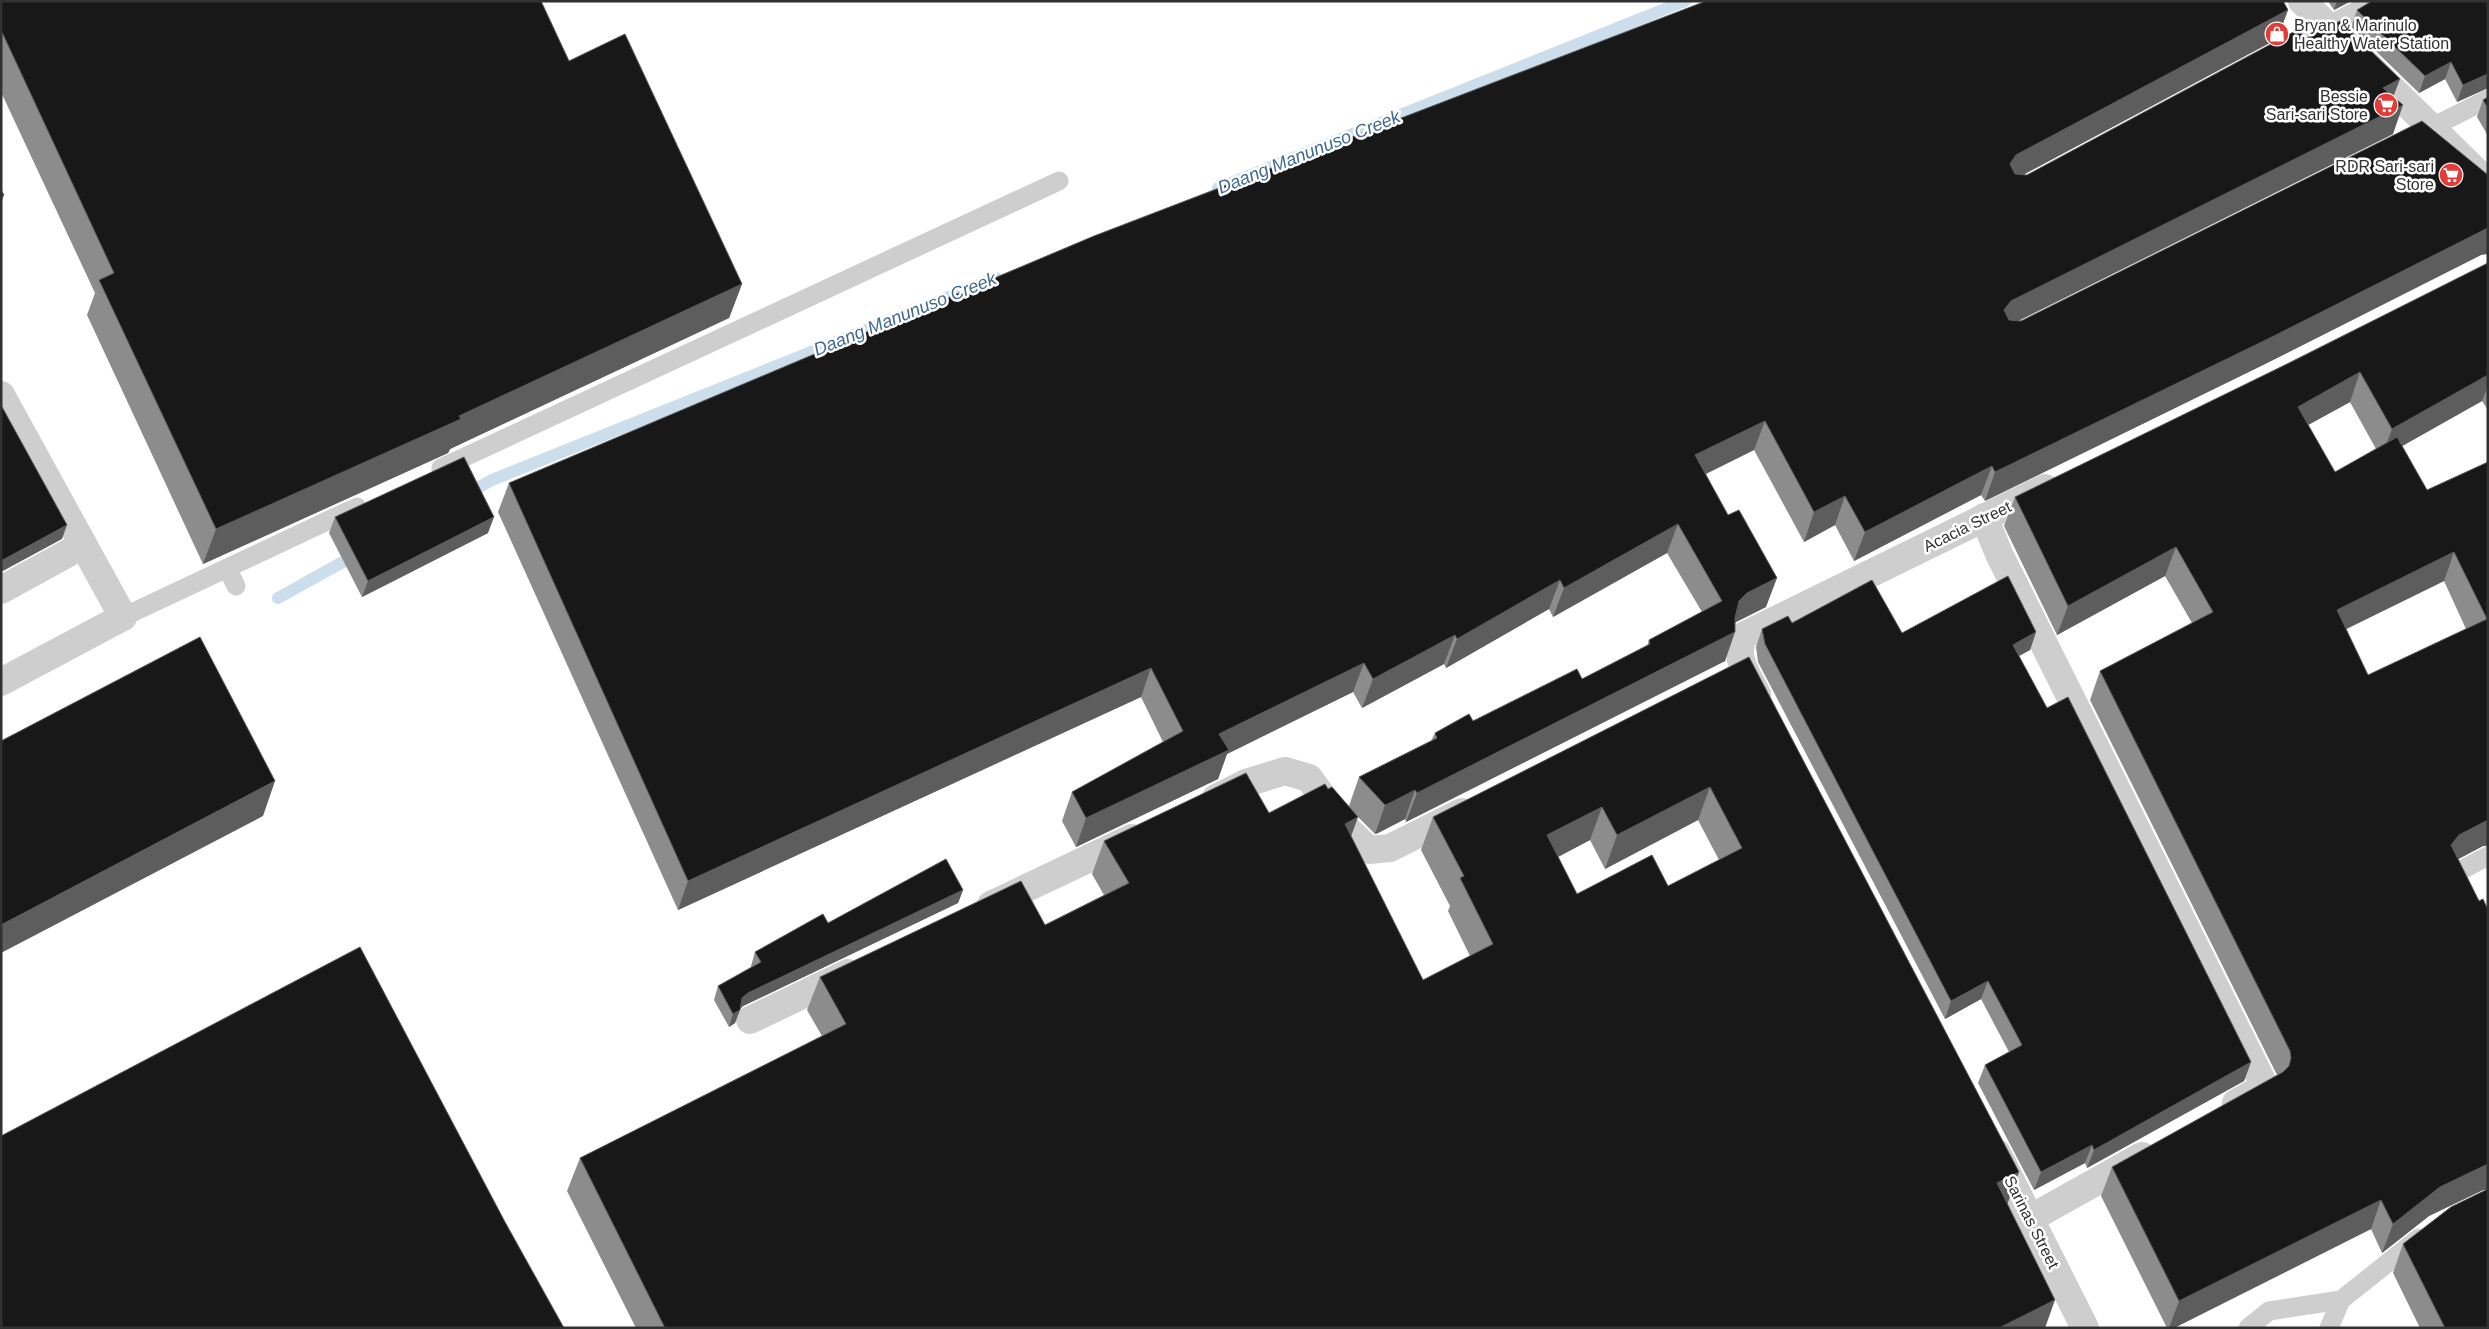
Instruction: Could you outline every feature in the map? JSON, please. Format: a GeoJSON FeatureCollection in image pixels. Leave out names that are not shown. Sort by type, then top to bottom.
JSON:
{"type":"FeatureCollection","features":[{"type":"Feature","properties":{"kind":"street"},"geometry":{"type":"LineString","coordinates":[[2302,1],[2488,183]]}},
{"type":"Feature","properties":{"kind":"street"},"geometry":{"type":"LineString","coordinates":[[1,395],[123,617],[1,682]]}},
{"type":"Feature","properties":{"kind":"street","name":"Acacia Street"},"geometry":{"type":"LineString","coordinates":[[1744,669],[1739,658],[1738,647],[1743,636],[2065,478]]}},
{"type":"Feature","properties":{"kind":"street"},"geometry":{"type":"LineString","coordinates":[[1984,518],[1999,554],[2265,1087],[2213,1116]]}},
{"type":"Feature","properties":{"kind":"street"},"geometry":{"type":"LineString","coordinates":[[1,590],[83,545]]}},
{"type":"Feature","properties":{"kind":"street"},"geometry":{"type":"LineString","coordinates":[[1718,683],[1744,669],[1768,714]]}},
{"type":"Feature","properties":{"kind":"street"},"geometry":{"type":"LineString","coordinates":[[1192,809],[1246,784],[1285,771],[1308,778],[1343,825],[1369,850],[1390,848],[1488,799]]}},
{"type":"Feature","properties":{"kind":"street"},"geometry":{"type":"LineString","coordinates":[[970,915],[1157,826]]}},
{"type":"Feature","properties":{"kind":"street"},"geometry":{"type":"LineString","coordinates":[[750,1020],[872,962]]}},
{"type":"Feature","properties":{"kind":"street","name":"Sarinas Street"},"geometry":{"type":"LineString","coordinates":[[1984,1130],[2031,1218],[2085,1328]]}},
{"type":"Feature","properties":{"kind":"street"},"geometry":{"type":"LineString","coordinates":[[2031,1218],[2161,1146]]}},
{"type":"Feature","properties":{"kind":"lane"},"geometry":{"type":"LineString","coordinates":[[2269,56],[2376,1]]}},
{"type":"Feature","properties":{"kind":"lane"},"geometry":{"type":"LineString","coordinates":[[2408,139],[2488,98]]}},
{"type":"Feature","properties":{"kind":"lane"},"geometry":{"type":"LineString","coordinates":[[426,475],[1059,181]]}},
{"type":"Feature","properties":{"kind":"lane"},"geometry":{"type":"LineString","coordinates":[[123,617],[371,500]]}},
{"type":"Feature","properties":{"kind":"lane"},"geometry":{"type":"LineString","coordinates":[[227,568],[236,586]]}},
{"type":"Feature","properties":{"kind":"lane"},"geometry":{"type":"LineString","coordinates":[[2454,874],[2488,856]]}},
{"type":"Feature","properties":{"kind":"lane"},"geometry":{"type":"LineString","coordinates":[[2329,1328],[2341,1300],[2434,1226]]}},
{"type":"Feature","properties":{"kind":"lane"},"geometry":{"type":"LineString","coordinates":[[2248,1328],[2269,1311],[2341,1300]]}},
{"type":"Feature","properties":{"kind":"building"},"geometry":{"type":"Polygon","coordinates":[[[1,1],[541,1],[569,61],[625,34],[742,284],[459,416],[461,419],[216,529],[99,280],[114,273],[1,30],[1,1]]]}},
{"type":"Feature","properties":{"kind":"building"},"geometry":{"type":"Polygon","coordinates":[[[1706,1],[2283,1],[2288,10],[2016,155],[2010,164],[2015,174],[2027,175],[2299,29],[2305,39],[2340,21],[2400,79],[2383,88],[2403,105],[2011,301],[2004,310],[2009,320],[2021,321],[2422,121],[2488,175],[2488,228],[2274,336],[1995,472],[1992,466],[1865,532],[1845,496],[1814,512],[1765,421],[1695,455],[1728,515],[1739,510],[1777,578],[1747,593],[1739,601],[1735,618],[1735,632],[1417,793],[1415,790],[1388,804],[1385,805],[1359,777],[1437,738],[1435,733],[1469,714],[1473,721],[1577,669],[1582,679],[1650,644],[1649,640],[1722,601],[1678,524],[1564,588],[1560,580],[1457,639],[1455,635],[1373,679],[1364,663],[1219,734],[1229,750],[1086,818],[1072,792],[1183,731],[1151,668],[688,881],[509,483],[1094,236],[1706,1]]]}},
{"type":"Feature","properties":{"kind":"building"},"geometry":{"type":"Polygon","coordinates":[[[2372,1],[2488,1],[2488,74],[2463,85],[2451,62],[2425,76],[2357,10],[2372,1]]]}},
{"type":"Feature","properties":{"kind":"building"},"geometry":{"type":"Polygon","coordinates":[[[2488,97],[2488,108],[2483,100],[2488,97]]]}},
{"type":"Feature","properties":{"kind":"building"},"geometry":{"type":"Polygon","coordinates":[[[2488,263],[2488,375],[2392,429],[2360,372],[2298,407],[2335,472],[2397,437],[2427,490],[2488,462],[2488,820],[2459,835],[2451,845],[2479,901],[2483,899],[2488,910],[2488,1164],[2440,1187],[2393,1224],[2381,1200],[2179,1301],[2112,1167],[2283,1072],[2289,1066],[2291,1058],[2290,1051],[2100,671],[2213,612],[2176,547],[2068,606],[2015,497],[2488,263]],[[2454,552],[2337,610],[2368,675],[2487,619],[2454,552]]]}},
{"type":"Feature","properties":{"kind":"building"},"geometry":{"type":"Polygon","coordinates":[[[1,405],[67,525],[1,561],[1,405]]]}},
{"type":"Feature","properties":{"kind":"building"},"geometry":{"type":"Polygon","coordinates":[[[464,457],[494,517],[368,581],[335,517],[464,457]]]}},
{"type":"Feature","properties":{"kind":"building"},"geometry":{"type":"Polygon","coordinates":[[[2008,576],[2036,632],[2013,645],[2047,708],[2068,697],[2251,1062],[2094,1150],[2092,1145],[2041,1172],[1985,1065],[2022,1045],[1988,981],[1951,1001],[1765,644],[1762,629],[1788,616],[1792,623],[1872,580],[1902,633],[2008,576]]]}},
{"type":"Feature","properties":{"kind":"building"},"geometry":{"type":"Polygon","coordinates":[[[200,637],[275,781],[1,925],[1,741],[200,637]]]}},
{"type":"Feature","properties":{"kind":"building"},"geometry":{"type":"Polygon","coordinates":[[[1749,657],[2019,1172],[1997,1183],[2055,1300],[1999,1328],[665,1328],[580,1158],[846,1024],[820,977],[1021,881],[1045,925],[1129,883],[1104,841],[1246,773],[1269,813],[1325,784],[1328,789],[1332,787],[1358,817],[1345,824],[1423,980],[1493,944],[1460,878],[1464,876],[1433,817],[1749,657]],[[1710,787],[1617,835],[1602,807],[1547,835],[1577,894],[1652,855],[1668,886],[1742,848],[1710,787]]]}},
{"type":"Feature","properties":{"kind":"building"},"geometry":{"type":"Polygon","coordinates":[[[946,859],[963,890],[748,993],[742,998],[740,1010],[733,1014],[718,986],[761,962],[755,952],[823,914],[828,923],[946,859]]]}},
{"type":"Feature","properties":{"kind":"building"},"geometry":{"type":"Polygon","coordinates":[[[360,947],[505,1222],[564,1328],[1,1328],[1,1136],[360,947]]]}},
{"type":"Feature","properties":{"kind":"building"},"geometry":{"type":"Polygon","coordinates":[[[2488,1189],[2488,1328],[2445,1328],[2403,1244],[2451,1207],[2488,1189]]]}},
{"type":"Feature","properties":{"kind":"waterway","name":"Daang Manunuso Creek"},"geometry":{"type":"LineString","coordinates":[[1218,188],[1685,1]]}},
{"type":"Feature","properties":{"kind":"waterway","name":"Daang Manunuso Creek"},"geometry":{"type":"LineString","coordinates":[[466,494],[492,480],[996,278]]}},
{"type":"Feature","properties":{"kind":"waterway","name":"Daang Manunuso Creek"},"geometry":{"type":"LineString","coordinates":[[278,598],[359,553]]}},
{"type":"Feature","properties":{"kind":"place","name":"Bryan & Marinulo Healthy Water Station"},"geometry":{"type":"Point","coordinates":[2277,34]}},
{"type":"Feature","properties":{"kind":"place","name":"Bessie Sari-sari Store"},"geometry":{"type":"Point","coordinates":[2386,105]}},
{"type":"Feature","properties":{"kind":"place","name":"RDR Sari-sari Store"},"geometry":{"type":"Point","coordinates":[2451,175]}}]}
